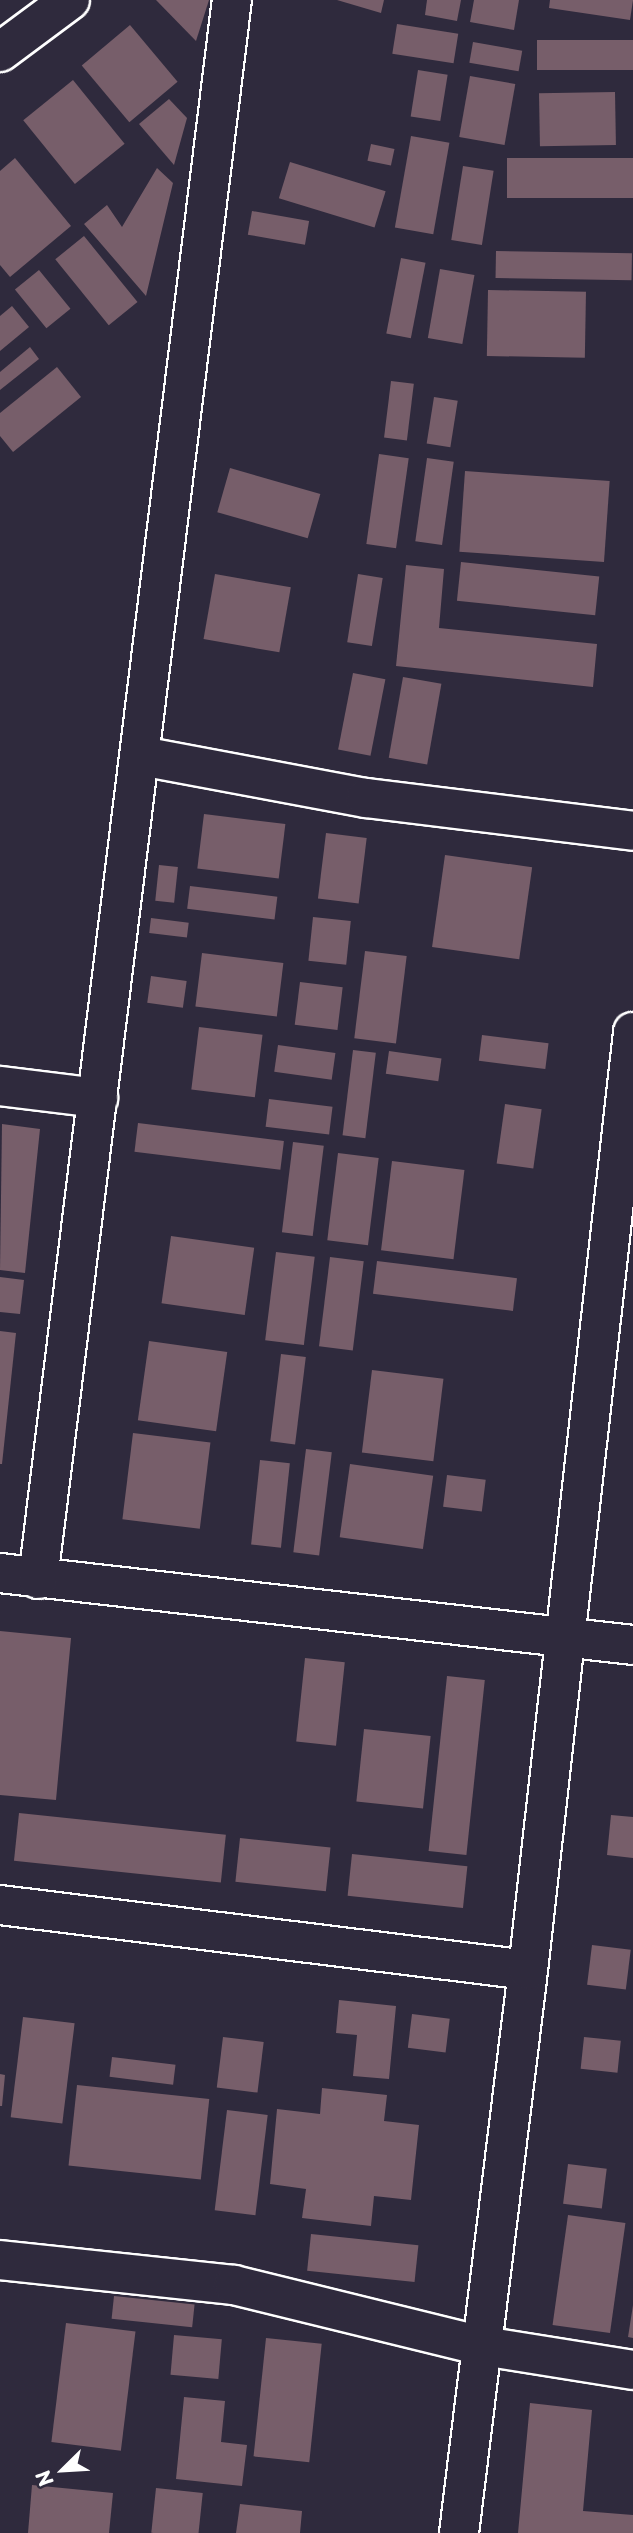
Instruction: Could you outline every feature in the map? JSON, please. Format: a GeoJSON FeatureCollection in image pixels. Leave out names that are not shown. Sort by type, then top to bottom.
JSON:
{"type":"FeatureCollection","features":[{"type":"Feature","properties":{"kind":"street"},"geometry":{"type":"LineString","coordinates":[[0,52],[70,0]]}},
{"type":"Feature","properties":{"kind":"street"},"geometry":{"type":"LineString","coordinates":[[38,1579],[232,0]]}},
{"type":"Feature","properties":{"kind":"street"},"geometry":{"type":"LineString","coordinates":[[141,756],[366,798],[633,831]]}},
{"type":"Feature","properties":{"kind":"street"},"geometry":{"type":"LineString","coordinates":[[459,2533],[528,1970],[633,1032]]}},
{"type":"Feature","properties":{"kind":"street"},"geometry":{"type":"LineString","coordinates":[[0,1086],[98,1098]]}},
{"type":"Feature","properties":{"kind":"street"},"geometry":{"type":"LineString","coordinates":[[0,1573],[633,1645]]}},
{"type":"Feature","properties":{"kind":"street"},"geometry":{"type":"LineString","coordinates":[[0,1905],[528,1970]]}},
{"type":"Feature","properties":{"kind":"street"},"geometry":{"type":"LineString","coordinates":[[0,2260],[234,2285],[483,2346],[633,2370]]}},
{"type":"Feature","properties":{"kind":"building"},"geometry":{"type":"Polygon","coordinates":[[[156,0],[209,0],[196,41],[156,0]]]}},
{"type":"Feature","properties":{"kind":"building"},"geometry":{"type":"Polygon","coordinates":[[[337,0],[384,0],[381,13],[337,0]]]}},
{"type":"Feature","properties":{"kind":"building"},"geometry":{"type":"Polygon","coordinates":[[[427,0],[461,0],[457,21],[425,15],[427,0]]]}},
{"type":"Feature","properties":{"kind":"building"},"geometry":{"type":"Polygon","coordinates":[[[474,0],[519,0],[514,30],[470,22],[474,0]]]}},
{"type":"Feature","properties":{"kind":"building"},"geometry":{"type":"Polygon","coordinates":[[[550,0],[633,0],[630,20],[549,8],[550,0]]]}},
{"type":"Feature","properties":{"kind":"building"},"geometry":{"type":"Polygon","coordinates":[[[397,24],[458,34],[454,63],[392,54],[397,24]]]}},
{"type":"Feature","properties":{"kind":"building"},"geometry":{"type":"Polygon","coordinates":[[[130,25],[178,82],[129,122],[82,65],[130,25]]]}},
{"type":"Feature","properties":{"kind":"building"},"geometry":{"type":"Polygon","coordinates":[[[537,40],[633,40],[633,70],[537,70],[537,40]]]}},
{"type":"Feature","properties":{"kind":"building"},"geometry":{"type":"Polygon","coordinates":[[[473,42],[522,51],[519,71],[469,63],[473,42]]]}},
{"type":"Feature","properties":{"kind":"building"},"geometry":{"type":"Polygon","coordinates":[[[418,70],[448,75],[440,121],[411,116],[418,70]]]}},
{"type":"Feature","properties":{"kind":"building"},"geometry":{"type":"Polygon","coordinates":[[[470,76],[515,84],[505,145],[459,137],[470,76]]]}},
{"type":"Feature","properties":{"kind":"building"},"geometry":{"type":"Polygon","coordinates":[[[73,80],[125,144],[75,184],[23,120],[73,80]]]}},
{"type":"Feature","properties":{"kind":"building"},"geometry":{"type":"Polygon","coordinates":[[[615,92],[616,145],[540,146],[539,93],[615,92]]]}},
{"type":"Feature","properties":{"kind":"building"},"geometry":{"type":"Polygon","coordinates":[[[169,99],[187,118],[174,165],[139,124],[169,99]]]}},
{"type":"Feature","properties":{"kind":"building"},"geometry":{"type":"Polygon","coordinates":[[[411,136],[449,143],[433,234],[395,228],[411,136]]]}},
{"type":"Feature","properties":{"kind":"building"},"geometry":{"type":"Polygon","coordinates":[[[371,144],[394,149],[391,166],[367,161],[371,144]]]}},
{"type":"Feature","properties":{"kind":"building"},"geometry":{"type":"Polygon","coordinates":[[[15,158],[71,226],[10,277],[0,265],[0,171],[15,158]]]}},
{"type":"Feature","properties":{"kind":"building"},"geometry":{"type":"Polygon","coordinates":[[[507,158],[633,158],[633,198],[507,198],[507,158]]]}},
{"type":"Feature","properties":{"kind":"building"},"geometry":{"type":"Polygon","coordinates":[[[290,162],[386,191],[375,228],[279,198],[290,162]]]}},
{"type":"Feature","properties":{"kind":"building"},"geometry":{"type":"Polygon","coordinates":[[[463,166],[494,171],[482,245],[451,240],[463,166]]]}},
{"type":"Feature","properties":{"kind":"building"},"geometry":{"type":"Polygon","coordinates":[[[157,168],[173,183],[146,296],[84,224],[107,205],[122,227],[157,168]]]}},
{"type":"Feature","properties":{"kind":"building"},"geometry":{"type":"Polygon","coordinates":[[[252,211],[309,221],[305,245],[248,235],[252,211]]]}},
{"type":"Feature","properties":{"kind":"building"},"geometry":{"type":"Polygon","coordinates":[[[84,236],[137,302],[109,325],[55,259],[84,236]]]}},
{"type":"Feature","properties":{"kind":"building"},"geometry":{"type":"Polygon","coordinates":[[[496,251],[632,253],[632,280],[496,278],[496,251]]]}},
{"type":"Feature","properties":{"kind":"building"},"geometry":{"type":"Polygon","coordinates":[[[401,258],[426,263],[411,338],[386,334],[401,258]]]}},
{"type":"Feature","properties":{"kind":"building"},"geometry":{"type":"Polygon","coordinates":[[[440,269],[474,275],[462,344],[428,338],[440,269]]]}},
{"type":"Feature","properties":{"kind":"building"},"geometry":{"type":"Polygon","coordinates":[[[39,270],[70,309],[46,328],[15,290],[39,270]]]}},
{"type":"Feature","properties":{"kind":"building"},"geometry":{"type":"Polygon","coordinates":[[[488,290],[586,292],[585,358],[487,356],[488,290]]]}},
{"type":"Feature","properties":{"kind":"building"},"geometry":{"type":"Polygon","coordinates":[[[12,306],[29,327],[0,351],[0,316],[12,306]]]}},
{"type":"Feature","properties":{"kind":"building"},"geometry":{"type":"Polygon","coordinates":[[[30,347],[39,359],[0,390],[0,372],[30,347]]]}},
{"type":"Feature","properties":{"kind":"building"},"geometry":{"type":"Polygon","coordinates":[[[57,367],[81,397],[13,452],[0,436],[0,413],[57,367]]]}},
{"type":"Feature","properties":{"kind":"building"},"geometry":{"type":"Polygon","coordinates":[[[391,381],[414,384],[407,440],[384,438],[391,381]]]}},
{"type":"Feature","properties":{"kind":"building"},"geometry":{"type":"Polygon","coordinates":[[[434,397],[458,401],[450,447],[427,443],[434,397]]]}},
{"type":"Feature","properties":{"kind":"building"},"geometry":{"type":"Polygon","coordinates":[[[379,454],[409,458],[396,548],[366,544],[379,454]]]}},
{"type":"Feature","properties":{"kind":"building"},"geometry":{"type":"Polygon","coordinates":[[[427,458],[454,462],[442,545],[415,541],[427,458]]]}},
{"type":"Feature","properties":{"kind":"building"},"geometry":{"type":"Polygon","coordinates":[[[230,468],[320,494],[308,538],[217,512],[230,468]]]}},
{"type":"Feature","properties":{"kind":"building"},"geometry":{"type":"Polygon","coordinates":[[[465,471],[610,481],[604,562],[459,552],[465,471]]]}},
{"type":"Feature","properties":{"kind":"building"},"geometry":{"type":"Polygon","coordinates":[[[461,562],[599,577],[595,615],[457,601],[461,562]]]}},
{"type":"Feature","properties":{"kind":"building"},"geometry":{"type":"Polygon","coordinates":[[[406,565],[444,569],[439,628],[597,644],[593,687],[396,666],[406,565]]]}},
{"type":"Feature","properties":{"kind":"building"},"geometry":{"type":"Polygon","coordinates":[[[215,574],[291,587],[279,652],[204,639],[215,574]]]}},
{"type":"Feature","properties":{"kind":"building"},"geometry":{"type":"Polygon","coordinates":[[[358,574],[383,578],[372,646],[347,642],[358,574]]]}},
{"type":"Feature","properties":{"kind":"building"},"geometry":{"type":"Polygon","coordinates":[[[353,673],[385,679],[371,756],[338,750],[353,673]]]}},
{"type":"Feature","properties":{"kind":"building"},"geometry":{"type":"Polygon","coordinates":[[[403,677],[441,684],[427,765],[389,758],[403,677]]]}},
{"type":"Feature","properties":{"kind":"building"},"geometry":{"type":"Polygon","coordinates":[[[204,814],[285,824],[279,879],[197,869],[204,814]]]}},
{"type":"Feature","properties":{"kind":"building"},"geometry":{"type":"Polygon","coordinates":[[[326,833],[367,838],[359,904],[318,899],[326,833]]]}},
{"type":"Feature","properties":{"kind":"building"},"geometry":{"type":"Polygon","coordinates":[[[445,855],[532,867],[519,959],[432,947],[445,855]]]}},
{"type":"Feature","properties":{"kind":"building"},"geometry":{"type":"Polygon","coordinates":[[[159,865],[178,867],[174,903],[155,901],[159,865]]]}},
{"type":"Feature","properties":{"kind":"building"},"geometry":{"type":"Polygon","coordinates":[[[190,886],[277,897],[275,920],[187,909],[190,886]]]}},
{"type":"Feature","properties":{"kind":"building"},"geometry":{"type":"Polygon","coordinates":[[[313,917],[351,921],[346,965],[308,961],[313,917]]]}},
{"type":"Feature","properties":{"kind":"building"},"geometry":{"type":"Polygon","coordinates":[[[151,918],[189,923],[187,938],[149,933],[151,918]]]}},
{"type":"Feature","properties":{"kind":"building"},"geometry":{"type":"Polygon","coordinates":[[[365,951],[407,956],[396,1043],[354,1038],[365,951]]]}},
{"type":"Feature","properties":{"kind":"building"},"geometry":{"type":"Polygon","coordinates":[[[202,953],[283,963],[277,1017],[195,1007],[202,953]]]}},
{"type":"Feature","properties":{"kind":"building"},"geometry":{"type":"Polygon","coordinates":[[[151,976],[187,981],[183,1008],[147,1003],[151,976]]]}},
{"type":"Feature","properties":{"kind":"building"},"geometry":{"type":"Polygon","coordinates":[[[300,982],[343,987],[337,1030],[295,1025],[300,982]]]}},
{"type":"Feature","properties":{"kind":"building"},"geometry":{"type":"Polygon","coordinates":[[[199,1027],[263,1035],[255,1097],[191,1090],[199,1027]]]}},
{"type":"Feature","properties":{"kind":"building"},"geometry":{"type":"Polygon","coordinates":[[[482,1035],[549,1043],[545,1069],[479,1061],[482,1035]]]}},
{"type":"Feature","properties":{"kind":"building"},"geometry":{"type":"Polygon","coordinates":[[[278,1045],[335,1053],[332,1080],[274,1072],[278,1045]]]}},
{"type":"Feature","properties":{"kind":"building"},"geometry":{"type":"Polygon","coordinates":[[[353,1050],[376,1053],[365,1138],[343,1135],[353,1050]]]}},
{"type":"Feature","properties":{"kind":"building"},"geometry":{"type":"Polygon","coordinates":[[[389,1051],[441,1058],[438,1081],[386,1074],[389,1051]]]}},
{"type":"Feature","properties":{"kind":"building"},"geometry":{"type":"Polygon","coordinates":[[[269,1099],[333,1107],[329,1135],[266,1127],[269,1099]]]}},
{"type":"Feature","properties":{"kind":"building"},"geometry":{"type":"Polygon","coordinates":[[[505,1104],[542,1109],[533,1169],[497,1163],[505,1104]]]}},
{"type":"Feature","properties":{"kind":"building"},"geometry":{"type":"Polygon","coordinates":[[[138,1123],[284,1141],[280,1170],[134,1152],[138,1123]]]}},
{"type":"Feature","properties":{"kind":"building"},"geometry":{"type":"Polygon","coordinates":[[[2,1124],[40,1129],[25,1273],[0,1270],[2,1124]]]}},
{"type":"Feature","properties":{"kind":"building"},"geometry":{"type":"Polygon","coordinates":[[[293,1142],[324,1146],[313,1236],[282,1232],[293,1142]]]}},
{"type":"Feature","properties":{"kind":"building"},"geometry":{"type":"Polygon","coordinates":[[[338,1153],[379,1158],[368,1245],[327,1240],[338,1153]]]}},
{"type":"Feature","properties":{"kind":"building"},"geometry":{"type":"Polygon","coordinates":[[[392,1161],[464,1170],[453,1259],[381,1250],[392,1161]]]}},
{"type":"Feature","properties":{"kind":"building"},"geometry":{"type":"Polygon","coordinates":[[[171,1236],[254,1248],[245,1315],[162,1303],[171,1236]]]}},
{"type":"Feature","properties":{"kind":"building"},"geometry":{"type":"Polygon","coordinates":[[[276,1252],[315,1257],[304,1345],[265,1340],[276,1252]]]}},
{"type":"Feature","properties":{"kind":"building"},"geometry":{"type":"Polygon","coordinates":[[[330,1257],[364,1261],[353,1350],[319,1346],[330,1257]]]}},
{"type":"Feature","properties":{"kind":"building"},"geometry":{"type":"Polygon","coordinates":[[[377,1261],[517,1278],[513,1311],[373,1294],[377,1261]]]}},
{"type":"Feature","properties":{"kind":"building"},"geometry":{"type":"Polygon","coordinates":[[[0,1277],[24,1280],[20,1314],[0,1312],[0,1277]]]}},
{"type":"Feature","properties":{"kind":"building"},"geometry":{"type":"Polygon","coordinates":[[[0,1331],[16,1333],[2,1464],[0,1464],[0,1331]]]}},
{"type":"Feature","properties":{"kind":"building"},"geometry":{"type":"Polygon","coordinates":[[[149,1341],[227,1352],[216,1431],[138,1420],[149,1341]]]}},
{"type":"Feature","properties":{"kind":"building"},"geometry":{"type":"Polygon","coordinates":[[[281,1354],[306,1357],[295,1444],[270,1441],[281,1354]]]}},
{"type":"Feature","properties":{"kind":"building"},"geometry":{"type":"Polygon","coordinates":[[[372,1370],[443,1379],[433,1461],[362,1452],[372,1370]]]}},
{"type":"Feature","properties":{"kind":"building"},"geometry":{"type":"Polygon","coordinates":[[[133,1433],[210,1443],[200,1529],[122,1519],[133,1433]]]}},
{"type":"Feature","properties":{"kind":"building"},"geometry":{"type":"Polygon","coordinates":[[[306,1449],[332,1452],[319,1555],[293,1552],[306,1449]]]}},
{"type":"Feature","properties":{"kind":"building"},"geometry":{"type":"Polygon","coordinates":[[[260,1460],[290,1463],[281,1548],[251,1545],[260,1460]]]}},
{"type":"Feature","properties":{"kind":"building"},"geometry":{"type":"Polygon","coordinates":[[[350,1464],[433,1476],[423,1549],[340,1537],[350,1464]]]}},
{"type":"Feature","properties":{"kind":"building"},"geometry":{"type":"Polygon","coordinates":[[[447,1475],[486,1480],[482,1512],[443,1507],[447,1475]]]}},
{"type":"Feature","properties":{"kind":"building"},"geometry":{"type":"Polygon","coordinates":[[[0,1631],[71,1638],[56,1800],[0,1795],[0,1631]]]}},
{"type":"Feature","properties":{"kind":"building"},"geometry":{"type":"Polygon","coordinates":[[[305,1658],[345,1662],[336,1746],[296,1742],[305,1658]]]}},
{"type":"Feature","properties":{"kind":"building"},"geometry":{"type":"Polygon","coordinates":[[[447,1676],[485,1680],[466,1855],[429,1851],[447,1676]]]}},
{"type":"Feature","properties":{"kind":"building"},"geometry":{"type":"Polygon","coordinates":[[[364,1729],[431,1736],[423,1809],[356,1802],[364,1729]]]}},
{"type":"Feature","properties":{"kind":"building"},"geometry":{"type":"Polygon","coordinates":[[[19,1813],[226,1835],[221,1882],[14,1861],[19,1813]]]}},
{"type":"Feature","properties":{"kind":"building"},"geometry":{"type":"Polygon","coordinates":[[[611,1815],[633,1817],[633,1858],[607,1855],[611,1815]]]}},
{"type":"Feature","properties":{"kind":"building"},"geometry":{"type":"Polygon","coordinates":[[[240,1838],[331,1848],[326,1891],[235,1882],[240,1838]]]}},
{"type":"Feature","properties":{"kind":"building"},"geometry":{"type":"Polygon","coordinates":[[[352,1854],[467,1866],[463,1908],[348,1896],[352,1854]]]}},
{"type":"Feature","properties":{"kind":"building"},"geometry":{"type":"Polygon","coordinates":[[[592,1945],[631,1950],[626,1989],[587,1985],[592,1945]]]}},
{"type":"Feature","properties":{"kind":"building"},"geometry":{"type":"Polygon","coordinates":[[[339,2000],[396,2006],[389,2079],[353,2076],[357,2035],[336,2033],[339,2000]]]}},
{"type":"Feature","properties":{"kind":"building"},"geometry":{"type":"Polygon","coordinates":[[[412,2014],[450,2019],[446,2052],[408,2048],[412,2014]]]}},
{"type":"Feature","properties":{"kind":"building"},"geometry":{"type":"Polygon","coordinates":[[[23,2017],[75,2023],[62,2124],[11,2117],[23,2017]]]}},
{"type":"Feature","properties":{"kind":"building"},"geometry":{"type":"Polygon","coordinates":[[[223,2037],[264,2042],[257,2093],[217,2088],[223,2037]]]}},
{"type":"Feature","properties":{"kind":"building"},"geometry":{"type":"Polygon","coordinates":[[[584,2037],[621,2041],[617,2073],[581,2069],[584,2037]]]}},
{"type":"Feature","properties":{"kind":"building"},"geometry":{"type":"Polygon","coordinates":[[[112,2057],[176,2065],[173,2085],[110,2077],[112,2057]]]}},
{"type":"Feature","properties":{"kind":"building"},"geometry":{"type":"Polygon","coordinates":[[[0,2074],[5,2075],[2,2106],[0,2106],[0,2074]]]}},
{"type":"Feature","properties":{"kind":"building"},"geometry":{"type":"Polygon","coordinates":[[[77,2085],[209,2099],[201,2179],[69,2166],[77,2085]]]}},
{"type":"Feature","properties":{"kind":"building"},"geometry":{"type":"Polygon","coordinates":[[[322,2088],[387,2095],[384,2121],[419,2125],[411,2200],[374,2196],[371,2226],[302,2218],[306,2189],[270,2184],[277,2109],[320,2114],[322,2088]]]}},
{"type":"Feature","properties":{"kind":"building"},"geometry":{"type":"Polygon","coordinates":[[[227,2110],[268,2115],[255,2215],[215,2210],[227,2110]]]}},
{"type":"Feature","properties":{"kind":"building"},"geometry":{"type":"Polygon","coordinates":[[[568,2164],[607,2169],[602,2208],[563,2204],[568,2164]]]}},
{"type":"Feature","properties":{"kind":"building"},"geometry":{"type":"Polygon","coordinates":[[[568,2215],[625,2223],[610,2333],[553,2325],[568,2215]]]}},
{"type":"Feature","properties":{"kind":"building"},"geometry":{"type":"Polygon","coordinates":[[[311,2234],[418,2245],[415,2282],[307,2271],[311,2234]]]}},
{"type":"Feature","properties":{"kind":"building"},"geometry":{"type":"Polygon","coordinates":[[[114,2296],[195,2304],[192,2327],[112,2319],[114,2296]]]}},
{"type":"Feature","properties":{"kind":"building"},"geometry":{"type":"Polygon","coordinates":[[[633,2305],[633,2338],[628,2337],[633,2305]]]}},
{"type":"Feature","properties":{"kind":"building"},"geometry":{"type":"Polygon","coordinates":[[[66,2323],[135,2332],[121,2451],[51,2442],[66,2323]]]}},
{"type":"Feature","properties":{"kind":"building"},"geometry":{"type":"Polygon","coordinates":[[[174,2335],[222,2339],[218,2379],[171,2375],[174,2335]]]}},
{"type":"Feature","properties":{"kind":"building"},"geometry":{"type":"Polygon","coordinates":[[[266,2338],[322,2344],[309,2462],[254,2456],[266,2338]]]}},
{"type":"Feature","properties":{"kind":"building"},"geometry":{"type":"Polygon","coordinates":[[[184,2397],[225,2401],[221,2442],[247,2445],[242,2486],[176,2479],[184,2397]]]}},
{"type":"Feature","properties":{"kind":"building"},"geometry":{"type":"Polygon","coordinates":[[[530,2403],[592,2410],[583,2511],[633,2515],[633,2533],[518,2533],[530,2403]]]}},
{"type":"Feature","properties":{"kind":"building"},"geometry":{"type":"Polygon","coordinates":[[[32,2485],[113,2493],[109,2533],[28,2533],[32,2485]]]}},
{"type":"Feature","properties":{"kind":"building"},"geometry":{"type":"Polygon","coordinates":[[[156,2488],[203,2493],[199,2533],[151,2533],[156,2488]]]}},
{"type":"Feature","properties":{"kind":"building"},"geometry":{"type":"Polygon","coordinates":[[[240,2504],[302,2511],[300,2533],[236,2533],[240,2504]]]}}]}
